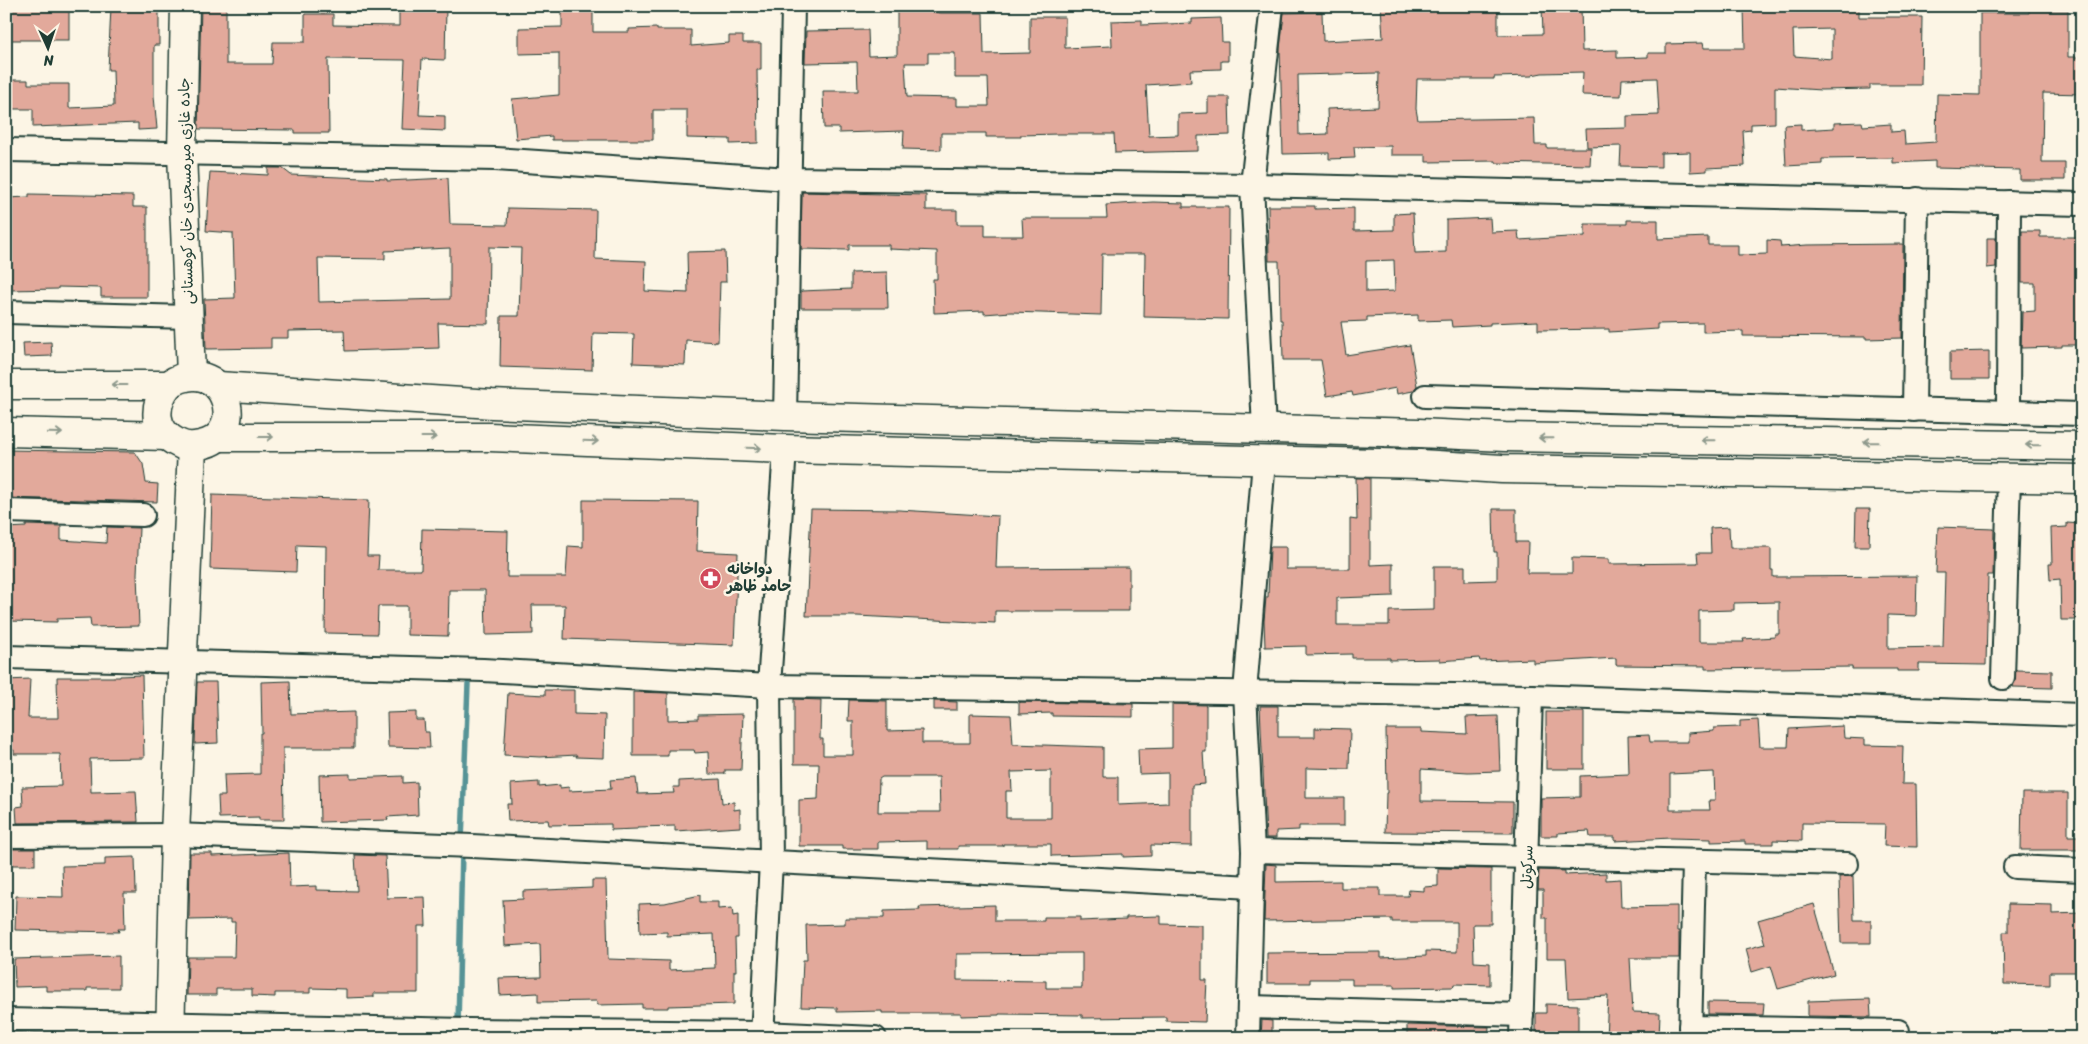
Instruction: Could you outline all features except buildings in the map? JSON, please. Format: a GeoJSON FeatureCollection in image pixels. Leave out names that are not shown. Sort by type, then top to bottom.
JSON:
{"type":"FeatureCollection","features":[{"type":"Feature","properties":{"kind":"main road","name":"جاده غازی میرمسجدی خان کوهستانی"},"geometry":{"type":"LineString","coordinates":[[179,380],[188,317],[182,153],[185,6]]}},
{"type":"Feature","properties":{"kind":"main road"},"geometry":{"type":"LineString","coordinates":[[6,385],[206,378],[218,386],[226,398],[228,412],[226,425],[218,437],[206,444],[192,447],[178,444],[167,436],[159,424],[157,410],[160,396],[179,380]]}},
{"type":"Feature","properties":{"kind":"main road"},"geometry":{"type":"LineString","coordinates":[[218,386],[492,404],[786,416],[1419,432],[1506,437],[2082,446]]}},
{"type":"Feature","properties":{"kind":"main road"},"geometry":{"type":"LineString","coordinates":[[6,432],[167,436]]}},
{"type":"Feature","properties":{"kind":"main road"},"geometry":{"type":"LineString","coordinates":[[1419,432],[1426,444],[1427,450],[1420,464]]}},
{"type":"Feature","properties":{"kind":"main road"},"geometry":{"type":"LineString","coordinates":[[218,437],[490,437],[785,449],[1420,464],[1502,470],[2082,479]]}},
{"type":"Feature","properties":{"kind":"main road"},"geometry":{"type":"LineString","coordinates":[[1502,470],[1500,453],[1506,437]]}},
{"type":"Feature","properties":{"kind":"main road"},"geometry":{"type":"LineString","coordinates":[[170,1031],[175,835],[192,447]]}},
{"type":"Feature","properties":{"kind":"street"},"geometry":{"type":"LineString","coordinates":[[786,416],[792,6]]}},
{"type":"Feature","properties":{"kind":"street"},"geometry":{"type":"LineString","coordinates":[[1264,428],[1252,184],[1272,6]]}},
{"type":"Feature","properties":{"kind":"street"},"geometry":{"type":"LineString","coordinates":[[6,150],[496,159],[790,179],[1252,184],[2082,204]]}},
{"type":"Feature","properties":{"kind":"street"},"geometry":{"type":"LineString","coordinates":[[1914,410],[1917,200]]}},
{"type":"Feature","properties":{"kind":"street"},"geometry":{"type":"LineString","coordinates":[[2008,412],[2009,202]]}},
{"type":"Feature","properties":{"kind":"street"},"geometry":{"type":"LineString","coordinates":[[6,312],[188,317]]}},
{"type":"Feature","properties":{"kind":"street"},"geometry":{"type":"LineString","coordinates":[[1425,396],[2082,414]]}},
{"type":"Feature","properties":{"kind":"street"},"geometry":{"type":"LineString","coordinates":[[762,1035],[771,861],[769,686],[785,449]]}},
{"type":"Feature","properties":{"kind":"street"},"geometry":{"type":"LineString","coordinates":[[1248,1038],[1253,852],[1245,692],[1264,460]]}},
{"type":"Feature","properties":{"kind":"street"},"geometry":{"type":"LineString","coordinates":[[2003,678],[2009,477]]}},
{"type":"Feature","properties":{"kind":"street"},"geometry":{"type":"LineString","coordinates":[[6,511],[143,515]]}},
{"type":"Feature","properties":{"kind":"street"},"geometry":{"type":"LineString","coordinates":[[6,657],[483,670],[769,686],[1531,696],[2082,714]]}},
{"type":"Feature","properties":{"kind":"street","name":"سرکوتل"},"geometry":{"type":"LineString","coordinates":[[1521,1038],[1531,696]]}},
{"type":"Feature","properties":{"kind":"street"},"geometry":{"type":"LineString","coordinates":[[6,836],[175,835],[472,846],[1252,887]]}},
{"type":"Feature","properties":{"kind":"street"},"geometry":{"type":"LineString","coordinates":[[1253,852],[1847,864]]}},
{"type":"Feature","properties":{"kind":"street"},"geometry":{"type":"LineString","coordinates":[[1694,861],[1690,1032],[1898,1031]]}},
{"type":"Feature","properties":{"kind":"street"},"geometry":{"type":"LineString","coordinates":[[2015,867],[2082,870]]}},
{"type":"Feature","properties":{"kind":"street"},"geometry":{"type":"LineString","coordinates":[[1249,1007],[1522,1015]]}},
{"type":"Feature","properties":{"kind":"street"},"geometry":{"type":"LineString","coordinates":[[6,1020],[170,1031],[762,1035],[875,1038]]}},
{"type":"Feature","properties":{"kind":"waterway"},"geometry":{"type":"LineString","coordinates":[[462,841],[468,684]]}},
{"type":"Feature","properties":{"kind":"waterway"},"geometry":{"type":"LineString","coordinates":[[458,1026],[462,850]]}},
{"type":"Feature","properties":{"kind":"place","name":"دواخانه حامد ظاهر"},"geometry":{"type":"Point","coordinates":[711,578]}}]}
